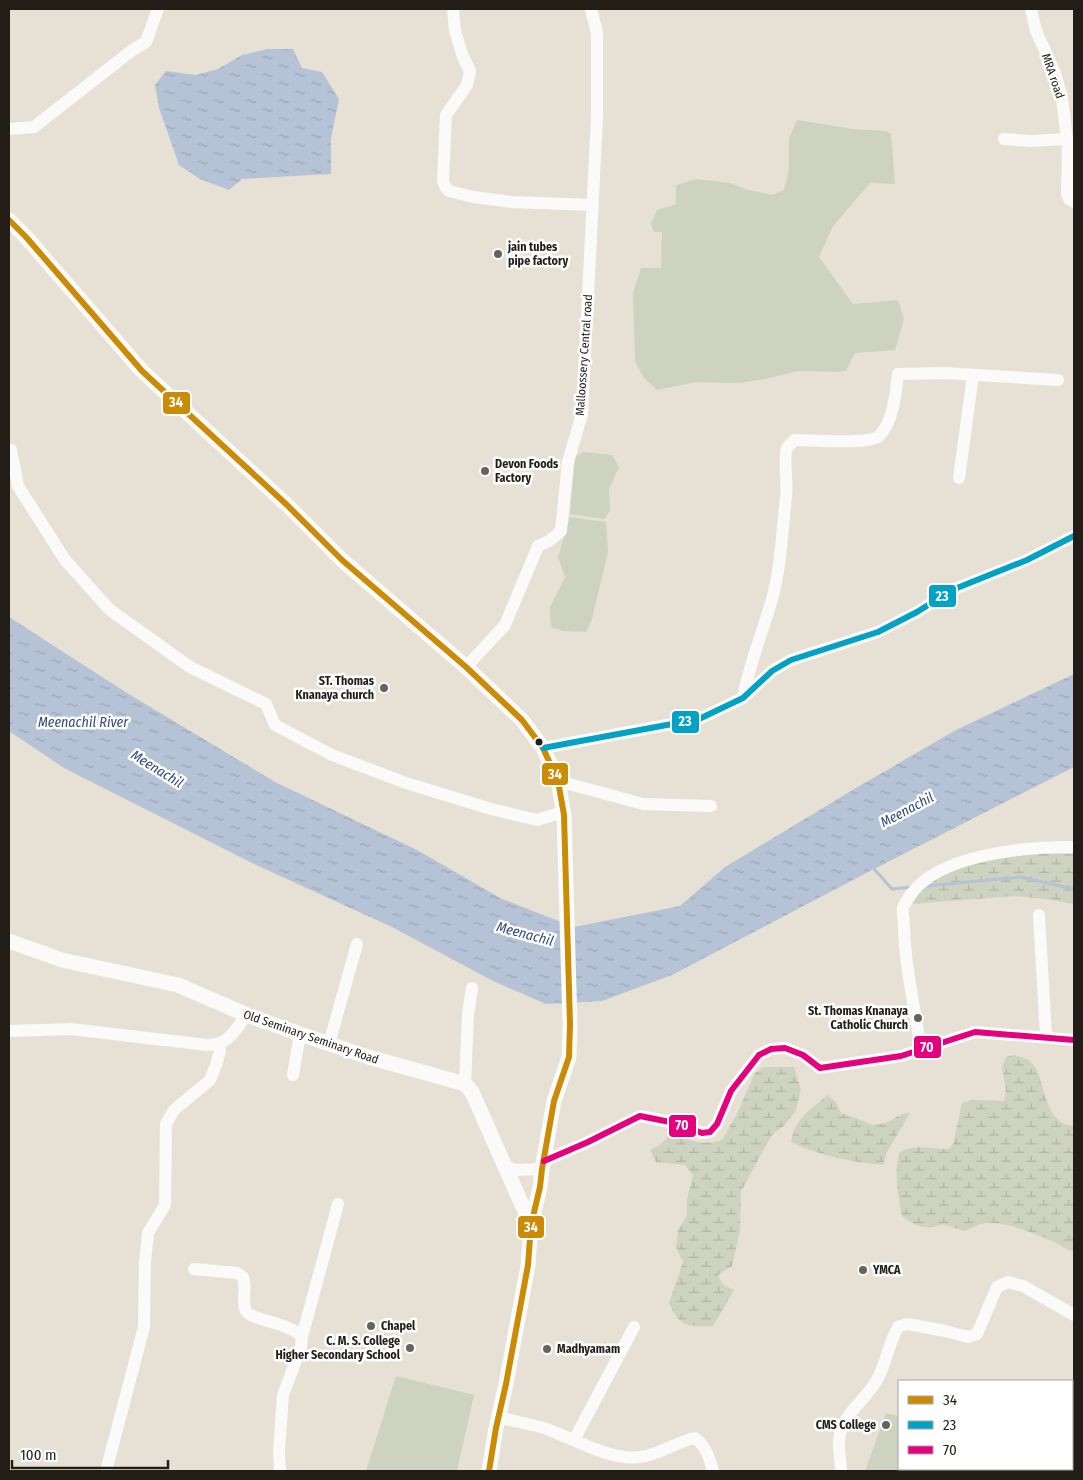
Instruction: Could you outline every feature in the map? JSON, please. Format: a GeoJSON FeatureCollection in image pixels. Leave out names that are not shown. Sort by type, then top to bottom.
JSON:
{"type":"FeatureCollection","features":[{"type":"Feature","properties":{"kind":"main road"},"geometry":{"type":"LineString","coordinates":[[9,220],[26,237],[142,371],[287,505],[342,560],[466,667],[522,720],[542,748],[558,781],[564,814],[570,1024],[569,1057],[554,1101],[540,1187],[531,1225],[528,1265],[498,1417],[490,1471]]}},
{"type":"Feature","properties":{"kind":"main road","name":"Old Seminary Seminary Road"},"geometry":{"type":"LineString","coordinates":[[9,941],[62,960],[178,985],[246,1015],[300,1034],[405,1068],[465,1084]]}},
{"type":"Feature","properties":{"kind":"main road"},"geometry":{"type":"LineString","coordinates":[[465,1084],[472,1092],[531,1225]]}},
{"type":"Feature","properties":{"kind":"street"},"geometry":{"type":"LineString","coordinates":[[9,129],[34,126],[131,51],[146,42],[158,9]]}},
{"type":"Feature","properties":{"kind":"street"},"geometry":{"type":"LineString","coordinates":[[453,9],[455,31],[463,57],[470,71],[467,85],[446,115],[443,180],[446,188],[449,191],[492,200],[587,205]]}},
{"type":"Feature","properties":{"kind":"street","name":"Malloossery Central road"},"geometry":{"type":"LineString","coordinates":[[466,667],[505,625],[538,546],[549,541],[561,531],[568,462],[582,414],[587,205],[597,117],[597,33],[591,9]]}},
{"type":"Feature","properties":{"kind":"street","name":"MRA road"},"geometry":{"type":"LineString","coordinates":[[1030,9],[1036,31],[1055,73],[1062,98],[1067,139],[1067,193],[1074,202]]}},
{"type":"Feature","properties":{"kind":"street"},"geometry":{"type":"LineString","coordinates":[[1004,139],[1030,141],[1067,139]]}},
{"type":"Feature","properties":{"kind":"street"},"geometry":{"type":"LineString","coordinates":[[743,698],[748,672],[772,599],[778,572],[788,487],[785,454],[788,446],[795,440],[845,441],[874,439],[880,436],[892,411],[898,374],[945,373],[1058,380]]}},
{"type":"Feature","properties":{"kind":"street"},"geometry":{"type":"LineString","coordinates":[[959,478],[972,375]]}},
{"type":"Feature","properties":{"kind":"street"},"geometry":{"type":"LineString","coordinates":[[9,450],[11,450],[18,486],[65,560],[110,610],[190,667],[266,704],[276,725],[332,755],[406,783],[491,809],[537,820],[564,814]]}},
{"type":"Feature","properties":{"kind":"street"},"geometry":{"type":"LineString","coordinates":[[542,748],[699,719],[743,698],[772,671],[792,660],[878,632],[917,612],[952,590],[1028,560],[1074,536]]}},
{"type":"Feature","properties":{"kind":"street"},"geometry":{"type":"LineString","coordinates":[[558,781],[643,804],[712,806]]}},
{"type":"Feature","properties":{"kind":"street"},"geometry":{"type":"LineString","coordinates":[[921,1050],[905,947],[903,907],[920,884],[945,869],[977,857],[1006,852],[1074,847]]}},
{"type":"Feature","properties":{"kind":"street"},"geometry":{"type":"LineString","coordinates":[[1039,915],[1046,1037]]}},
{"type":"Feature","properties":{"kind":"street"},"geometry":{"type":"LineString","coordinates":[[329,1044],[357,944]]}},
{"type":"Feature","properties":{"kind":"street"},"geometry":{"type":"LineString","coordinates":[[465,1084],[468,1014],[472,988]]}},
{"type":"Feature","properties":{"kind":"street"},"geometry":{"type":"LineString","coordinates":[[9,1031],[71,1029],[207,1046],[218,1045],[227,1040],[246,1015]]}},
{"type":"Feature","properties":{"kind":"street"},"geometry":{"type":"LineString","coordinates":[[504,1165],[516,1170],[543,1165],[640,1116],[675,1123],[702,1133],[710,1132],[717,1124],[731,1091],[759,1055],[771,1049],[785,1048],[803,1055],[820,1068],[901,1056],[975,1032],[1074,1040]]}},
{"type":"Feature","properties":{"kind":"street"},"geometry":{"type":"LineString","coordinates":[[293,1075],[300,1034]]}},
{"type":"Feature","properties":{"kind":"street"},"geometry":{"type":"LineString","coordinates":[[106,1471],[144,1327],[145,1262],[148,1233],[165,1205],[166,1124],[174,1110],[210,1080],[220,1051],[218,1045]]}},
{"type":"Feature","properties":{"kind":"street"},"geometry":{"type":"LineString","coordinates":[[280,1471],[279,1450],[283,1395],[301,1347],[302,1337],[338,1204]]}},
{"type":"Feature","properties":{"kind":"street"},"geometry":{"type":"LineString","coordinates":[[194,1269],[243,1276],[245,1281],[246,1312],[252,1317],[296,1330],[302,1337]]}},
{"type":"Feature","properties":{"kind":"street"},"geometry":{"type":"LineString","coordinates":[[841,1471],[839,1440],[845,1419],[871,1391],[880,1376],[894,1334],[899,1326],[908,1324],[945,1331],[968,1338],[977,1334],[997,1287],[1008,1282],[1023,1286],[1074,1315]]}},
{"type":"Feature","properties":{"kind":"street"},"geometry":{"type":"LineString","coordinates":[[574,1440],[634,1327]]}},
{"type":"Feature","properties":{"kind":"street"},"geometry":{"type":"LineString","coordinates":[[498,1417],[542,1428],[598,1450],[624,1457],[640,1457],[695,1438],[703,1447],[713,1471]]}},
{"type":"Feature","properties":{"kind":"green space"},"geometry":{"type":"Polygon","coordinates":[[[797,120],[853,129],[886,131],[891,134],[895,184],[870,183],[833,226],[819,257],[853,304],[898,300],[904,319],[895,350],[855,353],[846,371],[798,371],[740,383],[696,382],[657,390],[644,378],[635,361],[633,293],[641,268],[661,268],[662,232],[654,232],[651,224],[657,210],[676,204],[676,185],[696,179],[730,183],[748,190],[772,195],[784,190],[789,169],[789,138],[797,120]]]}},
{"type":"Feature","properties":{"kind":"green space"},"geometry":{"type":"Polygon","coordinates":[[[583,452],[612,455],[619,467],[609,489],[610,511],[604,519],[570,514],[575,457],[583,452]]]}},
{"type":"Feature","properties":{"kind":"green space"},"geometry":{"type":"Polygon","coordinates":[[[570,517],[606,522],[608,552],[592,619],[586,632],[563,631],[551,627],[550,607],[565,577],[558,557],[570,517]]]}},
{"type":"Feature","properties":{"kind":"green space"},"geometry":{"type":"Polygon","coordinates":[[[1044,853],[1074,854],[1074,904],[1015,896],[911,904],[921,885],[962,867],[1007,857],[1044,853]]]}},
{"type":"Feature","properties":{"kind":"green space"},"geometry":{"type":"Polygon","coordinates":[[[1015,1055],[1030,1061],[1035,1068],[1050,1108],[1056,1117],[1063,1123],[1074,1126],[1074,1251],[1030,1232],[1002,1224],[986,1223],[965,1231],[942,1224],[932,1227],[921,1226],[902,1216],[897,1177],[899,1153],[916,1147],[948,1149],[953,1144],[962,1103],[972,1100],[1004,1101],[1006,1090],[1002,1067],[1006,1057],[1015,1055]]]}},
{"type":"Feature","properties":{"kind":"green space"},"geometry":{"type":"Polygon","coordinates":[[[763,1067],[794,1067],[801,1090],[796,1110],[784,1126],[772,1135],[741,1191],[740,1231],[732,1266],[718,1275],[722,1284],[734,1290],[713,1326],[686,1324],[677,1317],[669,1303],[683,1262],[676,1247],[678,1230],[687,1216],[687,1199],[693,1175],[685,1165],[656,1162],[650,1150],[660,1145],[672,1133],[702,1143],[722,1140],[737,1114],[755,1073],[763,1067]]]}},
{"type":"Feature","properties":{"kind":"green space"},"geometry":{"type":"Polygon","coordinates":[[[827,1095],[835,1101],[841,1113],[872,1125],[886,1123],[902,1114],[910,1113],[887,1152],[883,1165],[836,1158],[791,1142],[800,1119],[827,1095]]]}},
{"type":"Feature","properties":{"kind":"green space"},"geometry":{"type":"Polygon","coordinates":[[[396,1376],[474,1395],[457,1471],[366,1471],[396,1376]]]}},
{"type":"Feature","properties":{"kind":"green space"},"geometry":{"type":"Polygon","coordinates":[[[886,1413],[898,1416],[898,1470],[1028,1470],[1028,1471],[865,1471],[886,1413]]]}},
{"type":"Feature","properties":{"kind":"water"},"geometry":{"type":"Polygon","coordinates":[[[268,49],[293,49],[302,68],[322,72],[339,99],[331,138],[331,174],[242,179],[229,190],[200,179],[179,165],[159,108],[155,85],[166,71],[196,75],[218,69],[242,55],[268,49]]]}},
{"type":"Feature","properties":{"kind":"water","name":"Meenachil River"},"geometry":{"type":"Polygon","coordinates":[[[9,617],[127,693],[275,782],[417,850],[502,899],[574,927],[680,906],[725,867],[856,788],[956,730],[1074,674],[1074,767],[672,975],[602,1001],[546,1004],[493,981],[392,927],[252,863],[64,768],[9,731],[9,617]]]}},
{"type":"Feature","properties":{"kind":"waterway"},"geometry":{"type":"LineString","coordinates":[[874,869],[892,889],[913,887]]}},
{"type":"Feature","properties":{"kind":"waterway"},"geometry":{"type":"LineString","coordinates":[[927,886],[1021,877],[1074,889]]}},
{"type":"Feature","properties":{"kind":"transit line","name":"34"},"geometry":{"type":"LineString","coordinates":[[9,220],[26,237],[142,371],[287,505],[342,560],[466,667],[522,720],[543,748],[558,781],[564,815],[570,1024],[569,1057],[554,1101],[540,1187],[531,1225],[528,1265],[489,1471]]}},
{"type":"Feature","properties":{"kind":"transit line","name":"23"},"geometry":{"type":"LineString","coordinates":[[543,748],[699,719],[743,698],[772,671],[791,660],[878,632],[917,612],[952,590],[1027,560],[1074,536]]}},
{"type":"Feature","properties":{"kind":"transit line","name":"70"},"geometry":{"type":"LineString","coordinates":[[544,1161],[640,1116],[675,1123],[702,1133],[710,1132],[717,1124],[731,1091],[759,1055],[771,1049],[785,1048],[803,1055],[820,1068],[901,1056],[975,1032],[1074,1040]]}},
{"type":"Feature","properties":{"kind":"place","name":"jain tubes pipe factory"},"geometry":{"type":"Point","coordinates":[498,254]}},
{"type":"Feature","properties":{"kind":"place","name":"Devon Foods Factory"},"geometry":{"type":"Point","coordinates":[485,471]}},
{"type":"Feature","properties":{"kind":"place","name":"ST. Thomas Knanaya church"},"geometry":{"type":"Point","coordinates":[384,688]}},
{"type":"Feature","properties":{"kind":"place","name":"St. Thomas Knanaya Catholic Church"},"geometry":{"type":"Point","coordinates":[918,1018]}},
{"type":"Feature","properties":{"kind":"place","name":"YMCA"},"geometry":{"type":"Point","coordinates":[863,1270]}},
{"type":"Feature","properties":{"kind":"place","name":"Chapel"},"geometry":{"type":"Point","coordinates":[371,1326]}},
{"type":"Feature","properties":{"kind":"place","name":"C. M. S. College Higher Secondary School"},"geometry":{"type":"Point","coordinates":[410,1348]}},
{"type":"Feature","properties":{"kind":"place","name":"Madhyamam"},"geometry":{"type":"Point","coordinates":[547,1349]}},
{"type":"Feature","properties":{"kind":"place","name":"CMS College"},"geometry":{"type":"Point","coordinates":[886,1425]}},
{"type":"Feature","properties":{"kind":"water label","name":"Meenachil"},"geometry":{"type":"Point","coordinates":[157,769]}},
{"type":"Feature","properties":{"kind":"water label","name":"Meenachil"},"geometry":{"type":"Point","coordinates":[907,810]}},
{"type":"Feature","properties":{"kind":"water label","name":"Meenachil"},"geometry":{"type":"Point","coordinates":[525,934]}}]}
